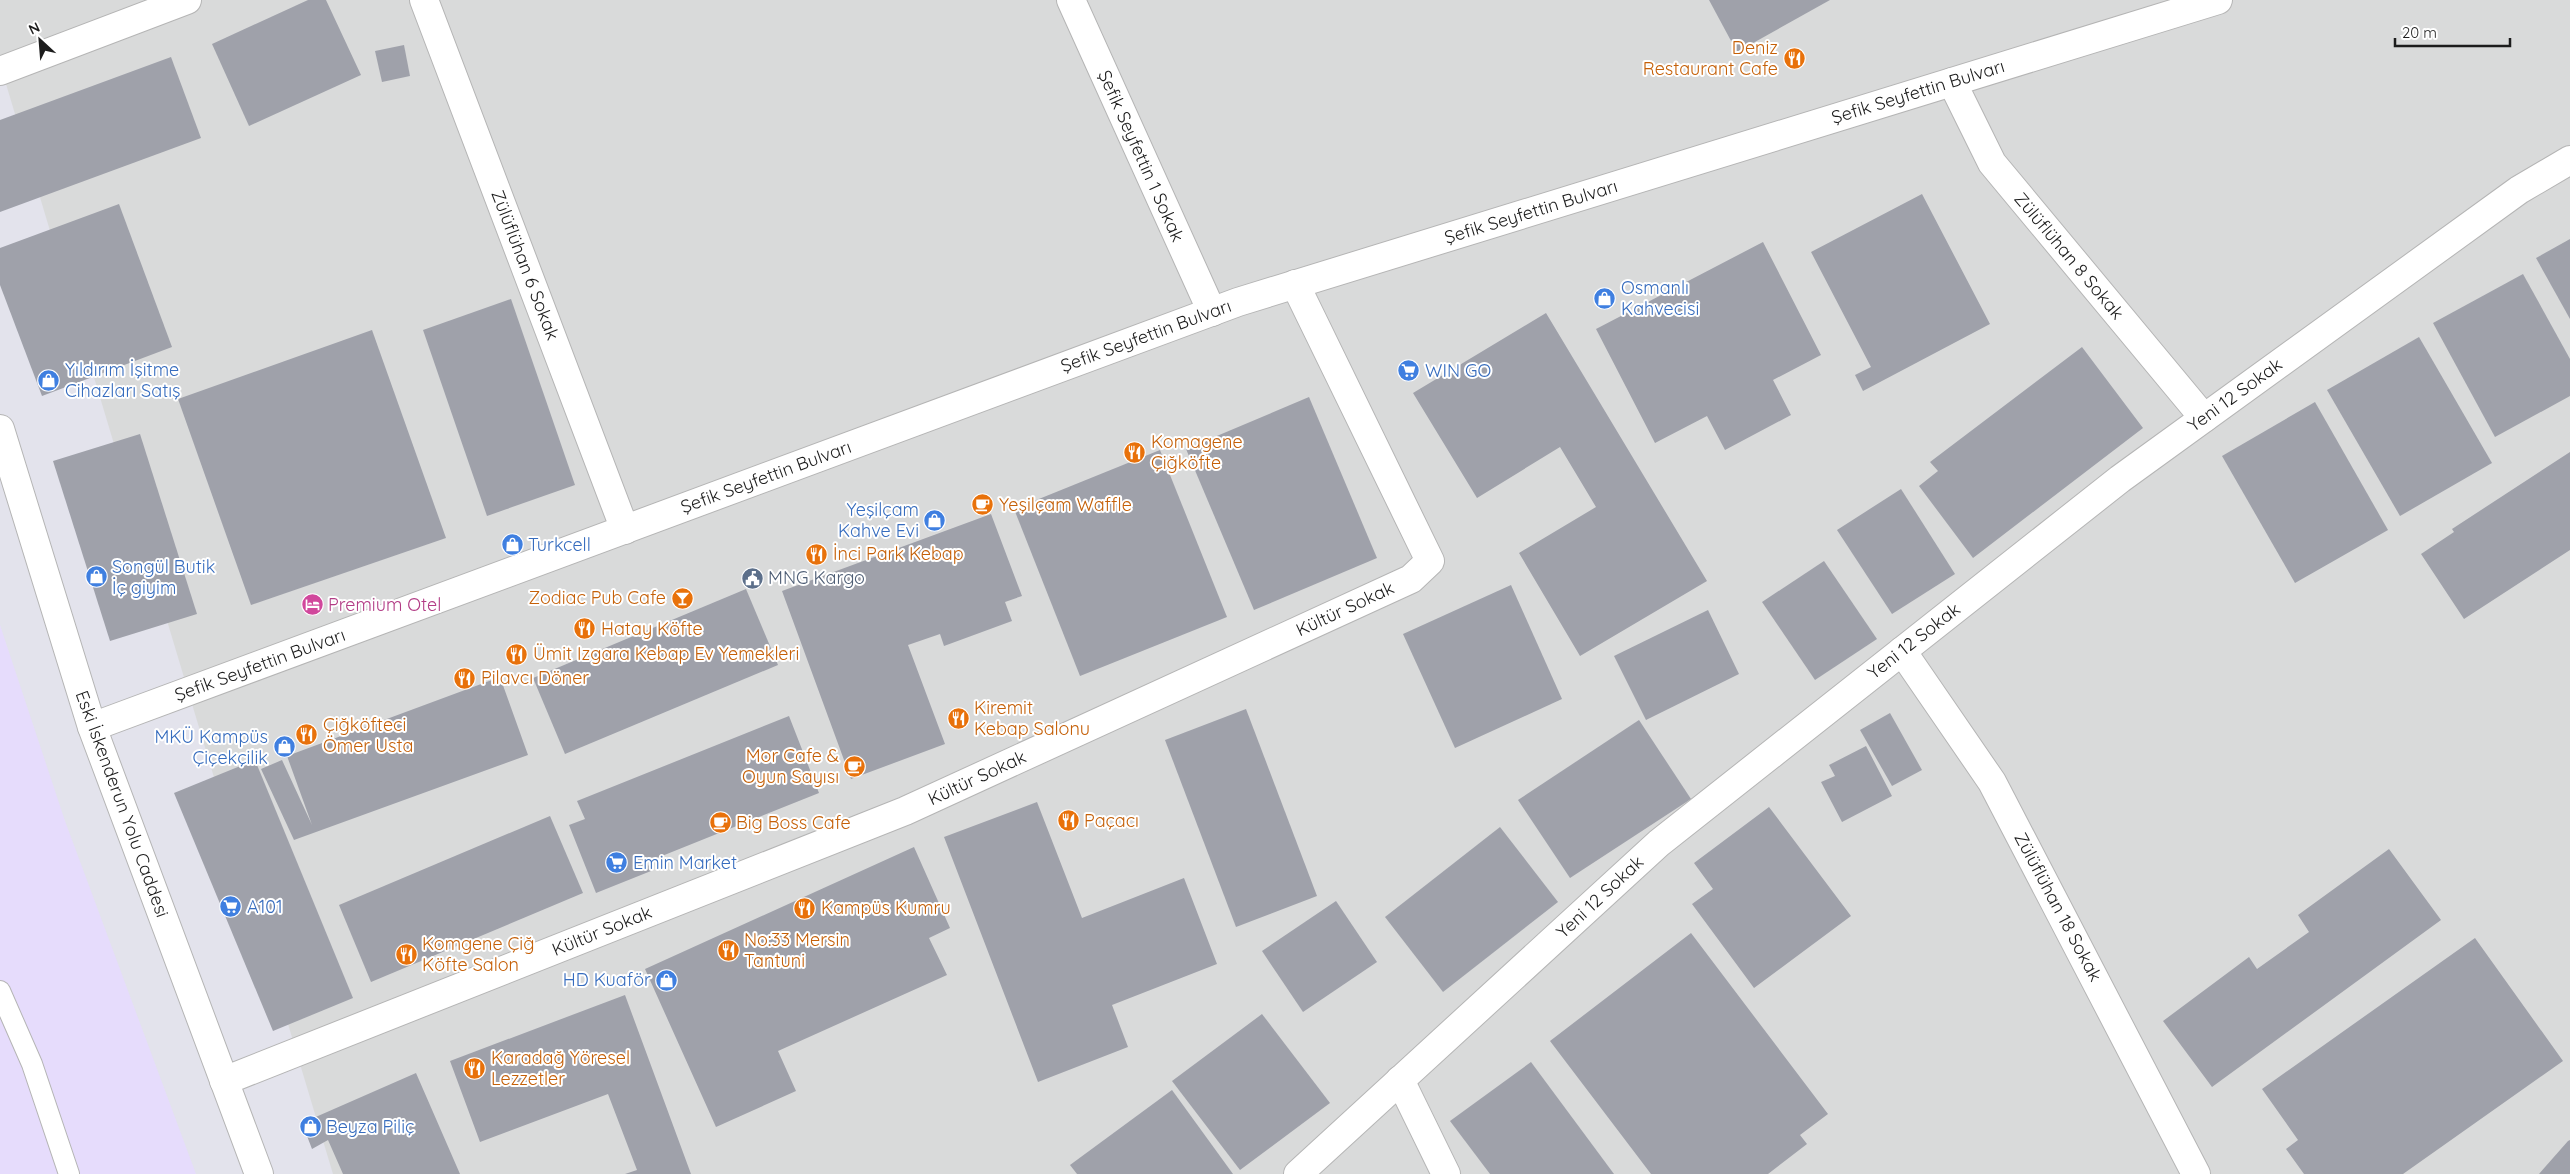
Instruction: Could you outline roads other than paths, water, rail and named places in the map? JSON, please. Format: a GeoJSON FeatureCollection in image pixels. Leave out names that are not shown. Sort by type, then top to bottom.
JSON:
{"type":"FeatureCollection","features":[{"type":"Feature","properties":{"kind":"street"},"geometry":{"type":"LineString","coordinates":[[0,71],[187,0]]}},
{"type":"Feature","properties":{"kind":"street","name":"Zülüflühan 6 Sokak"},"geometry":{"type":"LineString","coordinates":[[424,0],[625,530]]}},
{"type":"Feature","properties":{"kind":"street","name":"Şefik Seyfettin 1 Sokak"},"geometry":{"type":"LineString","coordinates":[[1071,0],[1212,312]]}},
{"type":"Feature","properties":{"kind":"street","name":"Şefik Seyfettin Bulvarı"},"geometry":{"type":"LineString","coordinates":[[92,727],[1212,312],[1295,284],[2218,0]]}},
{"type":"Feature","properties":{"kind":"street","name":"Zülüflühan 8 Sokak"},"geometry":{"type":"LineString","coordinates":[[1952,82],[1992,163],[2204,418]]}},
{"type":"Feature","properties":{"kind":"street","name":"Yeni 12 Sokak"},"geometry":{"type":"LineString","coordinates":[[1298,1174],[1659,843],[2120,479],[2519,190],[2570,160]]}},
{"type":"Feature","properties":{"kind":"street","name":"Kültür Sokak"},"geometry":{"type":"LineString","coordinates":[[224,1081],[905,811],[1411,579],[1430,561],[1295,284]]}},
{"type":"Feature","properties":{"kind":"street","name":"Eski İskenderun Yolu Caddesi"},"geometry":{"type":"LineString","coordinates":[[0,429],[92,727],[259,1174]]}},
{"type":"Feature","properties":{"kind":"street","name":"Zülüflühan 18 Sokak"},"geometry":{"type":"LineString","coordinates":[[1902,651],[1992,782],[2196,1174]]}},
{"type":"Feature","properties":{"kind":"street"},"geometry":{"type":"LineString","coordinates":[[1400,1080],[1446,1174]]}},
{"type":"Feature","properties":{"kind":"lane"},"geometry":{"type":"LineString","coordinates":[[0,991],[32,1064],[69,1174]]}},
{"type":"Feature","properties":{"kind":"place","name":"Deniz Restaurant Cafe"},"geometry":{"type":"Point","coordinates":[1794,58]}},
{"type":"Feature","properties":{"kind":"place","name":"Osmanlı Kahvecisi"},"geometry":{"type":"Point","coordinates":[1605,298]}},
{"type":"Feature","properties":{"kind":"place","name":"WIN GO"},"geometry":{"type":"Point","coordinates":[1409,371]}},
{"type":"Feature","properties":{"kind":"place","name":"Yıldırım İşitme Cihazları Satış"},"geometry":{"type":"Point","coordinates":[49,380]}},
{"type":"Feature","properties":{"kind":"place","name":"Komagene Çiğköfte"},"geometry":{"type":"Point","coordinates":[1135,452]}},
{"type":"Feature","properties":{"kind":"place","name":"Yeşilçam Waffle"},"geometry":{"type":"Point","coordinates":[983,505]}},
{"type":"Feature","properties":{"kind":"place","name":"Yeşilçam Kahve Evi"},"geometry":{"type":"Point","coordinates":[935,520]}},
{"type":"Feature","properties":{"kind":"place","name":"Turkcell"},"geometry":{"type":"Point","coordinates":[512,545]}},
{"type":"Feature","properties":{"kind":"place","name":"İnci Park Kebap"},"geometry":{"type":"Point","coordinates":[817,554]}},
{"type":"Feature","properties":{"kind":"place","name":"Songül Butik İç giyim"},"geometry":{"type":"Point","coordinates":[96,577]}},
{"type":"Feature","properties":{"kind":"place","name":"MNG Kargo"},"geometry":{"type":"Point","coordinates":[752,578]}},
{"type":"Feature","properties":{"kind":"place","name":"Zodiac Pub Cafe"},"geometry":{"type":"Point","coordinates":[682,598]}},
{"type":"Feature","properties":{"kind":"place","name":"Premium Otel"},"geometry":{"type":"Point","coordinates":[312,605]}},
{"type":"Feature","properties":{"kind":"place","name":"Hatay Köfte"},"geometry":{"type":"Point","coordinates":[585,629]}},
{"type":"Feature","properties":{"kind":"place","name":"Ümit Izgara Kebap Ev Yemekleri"},"geometry":{"type":"Point","coordinates":[517,654]}},
{"type":"Feature","properties":{"kind":"place","name":"Pilavcı Döner"},"geometry":{"type":"Point","coordinates":[465,678]}},
{"type":"Feature","properties":{"kind":"place","name":"Kiremit Kebap Salonu"},"geometry":{"type":"Point","coordinates":[958,718]}},
{"type":"Feature","properties":{"kind":"place","name":"Çiğköfteci Ömer Usta"},"geometry":{"type":"Point","coordinates":[307,735]}},
{"type":"Feature","properties":{"kind":"place","name":"MKÜ Kampüs Çiçekçilik"},"geometry":{"type":"Point","coordinates":[284,747]}},
{"type":"Feature","properties":{"kind":"place","name":"Mor Cafe & Oyun Sayısı"},"geometry":{"type":"Point","coordinates":[855,766]}},
{"type":"Feature","properties":{"kind":"place","name":"Paçacı"},"geometry":{"type":"Point","coordinates":[1068,821]}},
{"type":"Feature","properties":{"kind":"place","name":"Big Boss Cafe"},"geometry":{"type":"Point","coordinates":[720,823]}},
{"type":"Feature","properties":{"kind":"place","name":"Emin Market"},"geometry":{"type":"Point","coordinates":[617,863]}},
{"type":"Feature","properties":{"kind":"place","name":"A101"},"geometry":{"type":"Point","coordinates":[231,907]}},
{"type":"Feature","properties":{"kind":"place","name":"Kampüs Kumru"},"geometry":{"type":"Point","coordinates":[805,908]}},
{"type":"Feature","properties":{"kind":"place","name":"No:33 Mersin Tantuni"},"geometry":{"type":"Point","coordinates":[728,950]}},
{"type":"Feature","properties":{"kind":"place","name":"Komgene Çiğ Köfte Salon"},"geometry":{"type":"Point","coordinates":[406,954]}},
{"type":"Feature","properties":{"kind":"place","name":"HD Kuaför"},"geometry":{"type":"Point","coordinates":[667,980]}},
{"type":"Feature","properties":{"kind":"place","name":"Karadağ Yöresel Lezzetler"},"geometry":{"type":"Point","coordinates":[475,1068]}},
{"type":"Feature","properties":{"kind":"place","name":"Beyza Piliç"},"geometry":{"type":"Point","coordinates":[310,1127]}}]}
